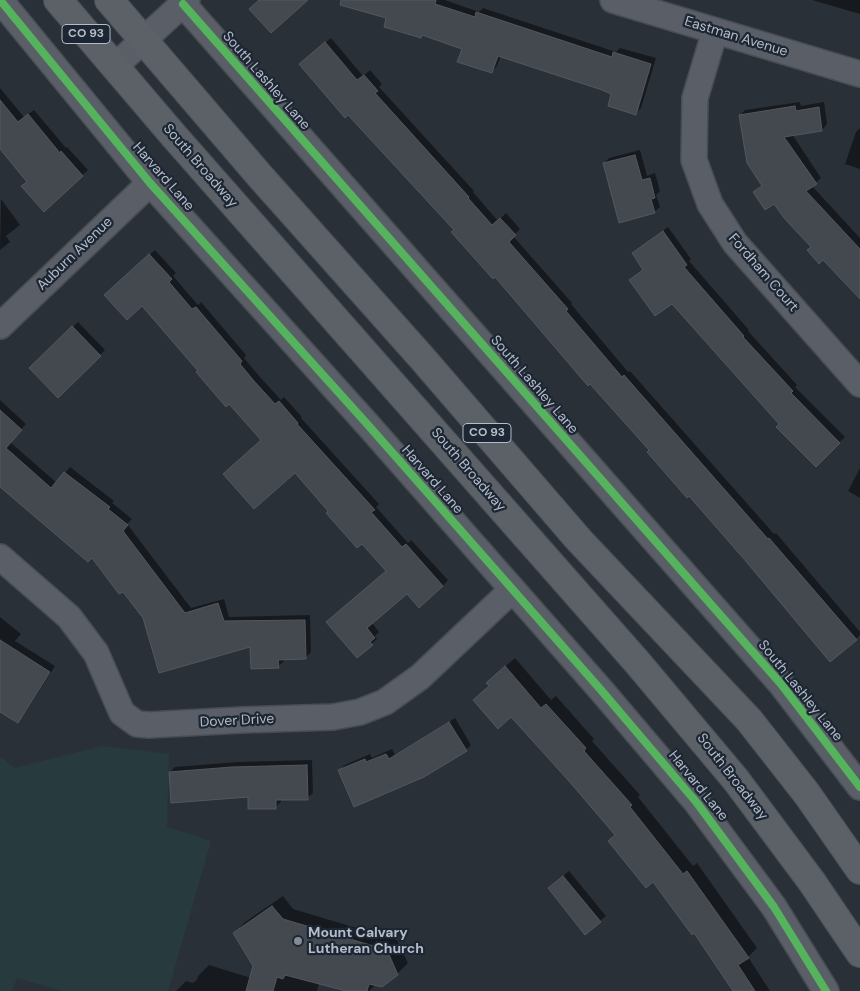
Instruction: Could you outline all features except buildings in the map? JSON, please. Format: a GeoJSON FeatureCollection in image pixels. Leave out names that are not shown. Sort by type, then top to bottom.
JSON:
{"type":"FeatureCollection","features":[{"type":"Feature","properties":{"kind":"main road","name":"South Broadway"},"geometry":{"type":"LineString","coordinates":[[58,0],[114,67],[637,662],[736,780],[812,882],[860,954]]}},
{"type":"Feature","properties":{"kind":"main road","name":"CO 93"},"geometry":{"type":"LineString","coordinates":[[109,0],[253,168],[579,540],[749,720],[807,794],[860,870]]}},
{"type":"Feature","properties":{"kind":"street","name":"Harvard Lane"},"geometry":{"type":"LineString","coordinates":[[0,0],[150,183],[368,425],[601,690],[696,802],[774,907],[826,991]]}},
{"type":"Feature","properties":{"kind":"street","name":"Eastman Avenue"},"geometry":{"type":"LineString","coordinates":[[613,0],[860,74]]}},
{"type":"Feature","properties":{"kind":"street"},"geometry":{"type":"LineString","coordinates":[[114,67],[185,2]]}},
{"type":"Feature","properties":{"kind":"street","name":"South Lashley Lane"},"geometry":{"type":"LineString","coordinates":[[185,2],[781,684],[860,787]]}},
{"type":"Feature","properties":{"kind":"street","name":"Fordham Court"},"geometry":{"type":"LineString","coordinates":[[715,31],[695,98],[694,160],[710,204],[735,243],[860,384]]}},
{"type":"Feature","properties":{"kind":"street","name":"Auburn Avenue"},"geometry":{"type":"LineString","coordinates":[[0,326],[150,183]]}},
{"type":"Feature","properties":{"kind":"street","name":"Dover Drive"},"geometry":{"type":"LineString","coordinates":[[0,557],[69,617],[96,653],[122,713],[137,724],[149,725],[333,717],[360,712],[385,702],[420,677],[512,590]]}},
{"type":"Feature","properties":{"kind":"green space"},"geometry":{"type":"Polygon","coordinates":[[[103,746],[169,754],[167,827],[211,841],[168,991],[62,991],[17,978],[12,991],[0,991],[0,756],[15,768],[103,746]]]}},
{"type":"Feature","properties":{"kind":"cycle path"},"geometry":{"type":"LineString","coordinates":[[0,0],[150,183],[368,425],[601,690],[697,803],[774,907],[826,991]]}},
{"type":"Feature","properties":{"kind":"cycle path"},"geometry":{"type":"LineString","coordinates":[[183,4],[781,684],[860,787]]}},
{"type":"Feature","properties":{"kind":"place","name":"Mount Calvary Lutheran Church"},"geometry":{"type":"Point","coordinates":[298,941]}}]}
